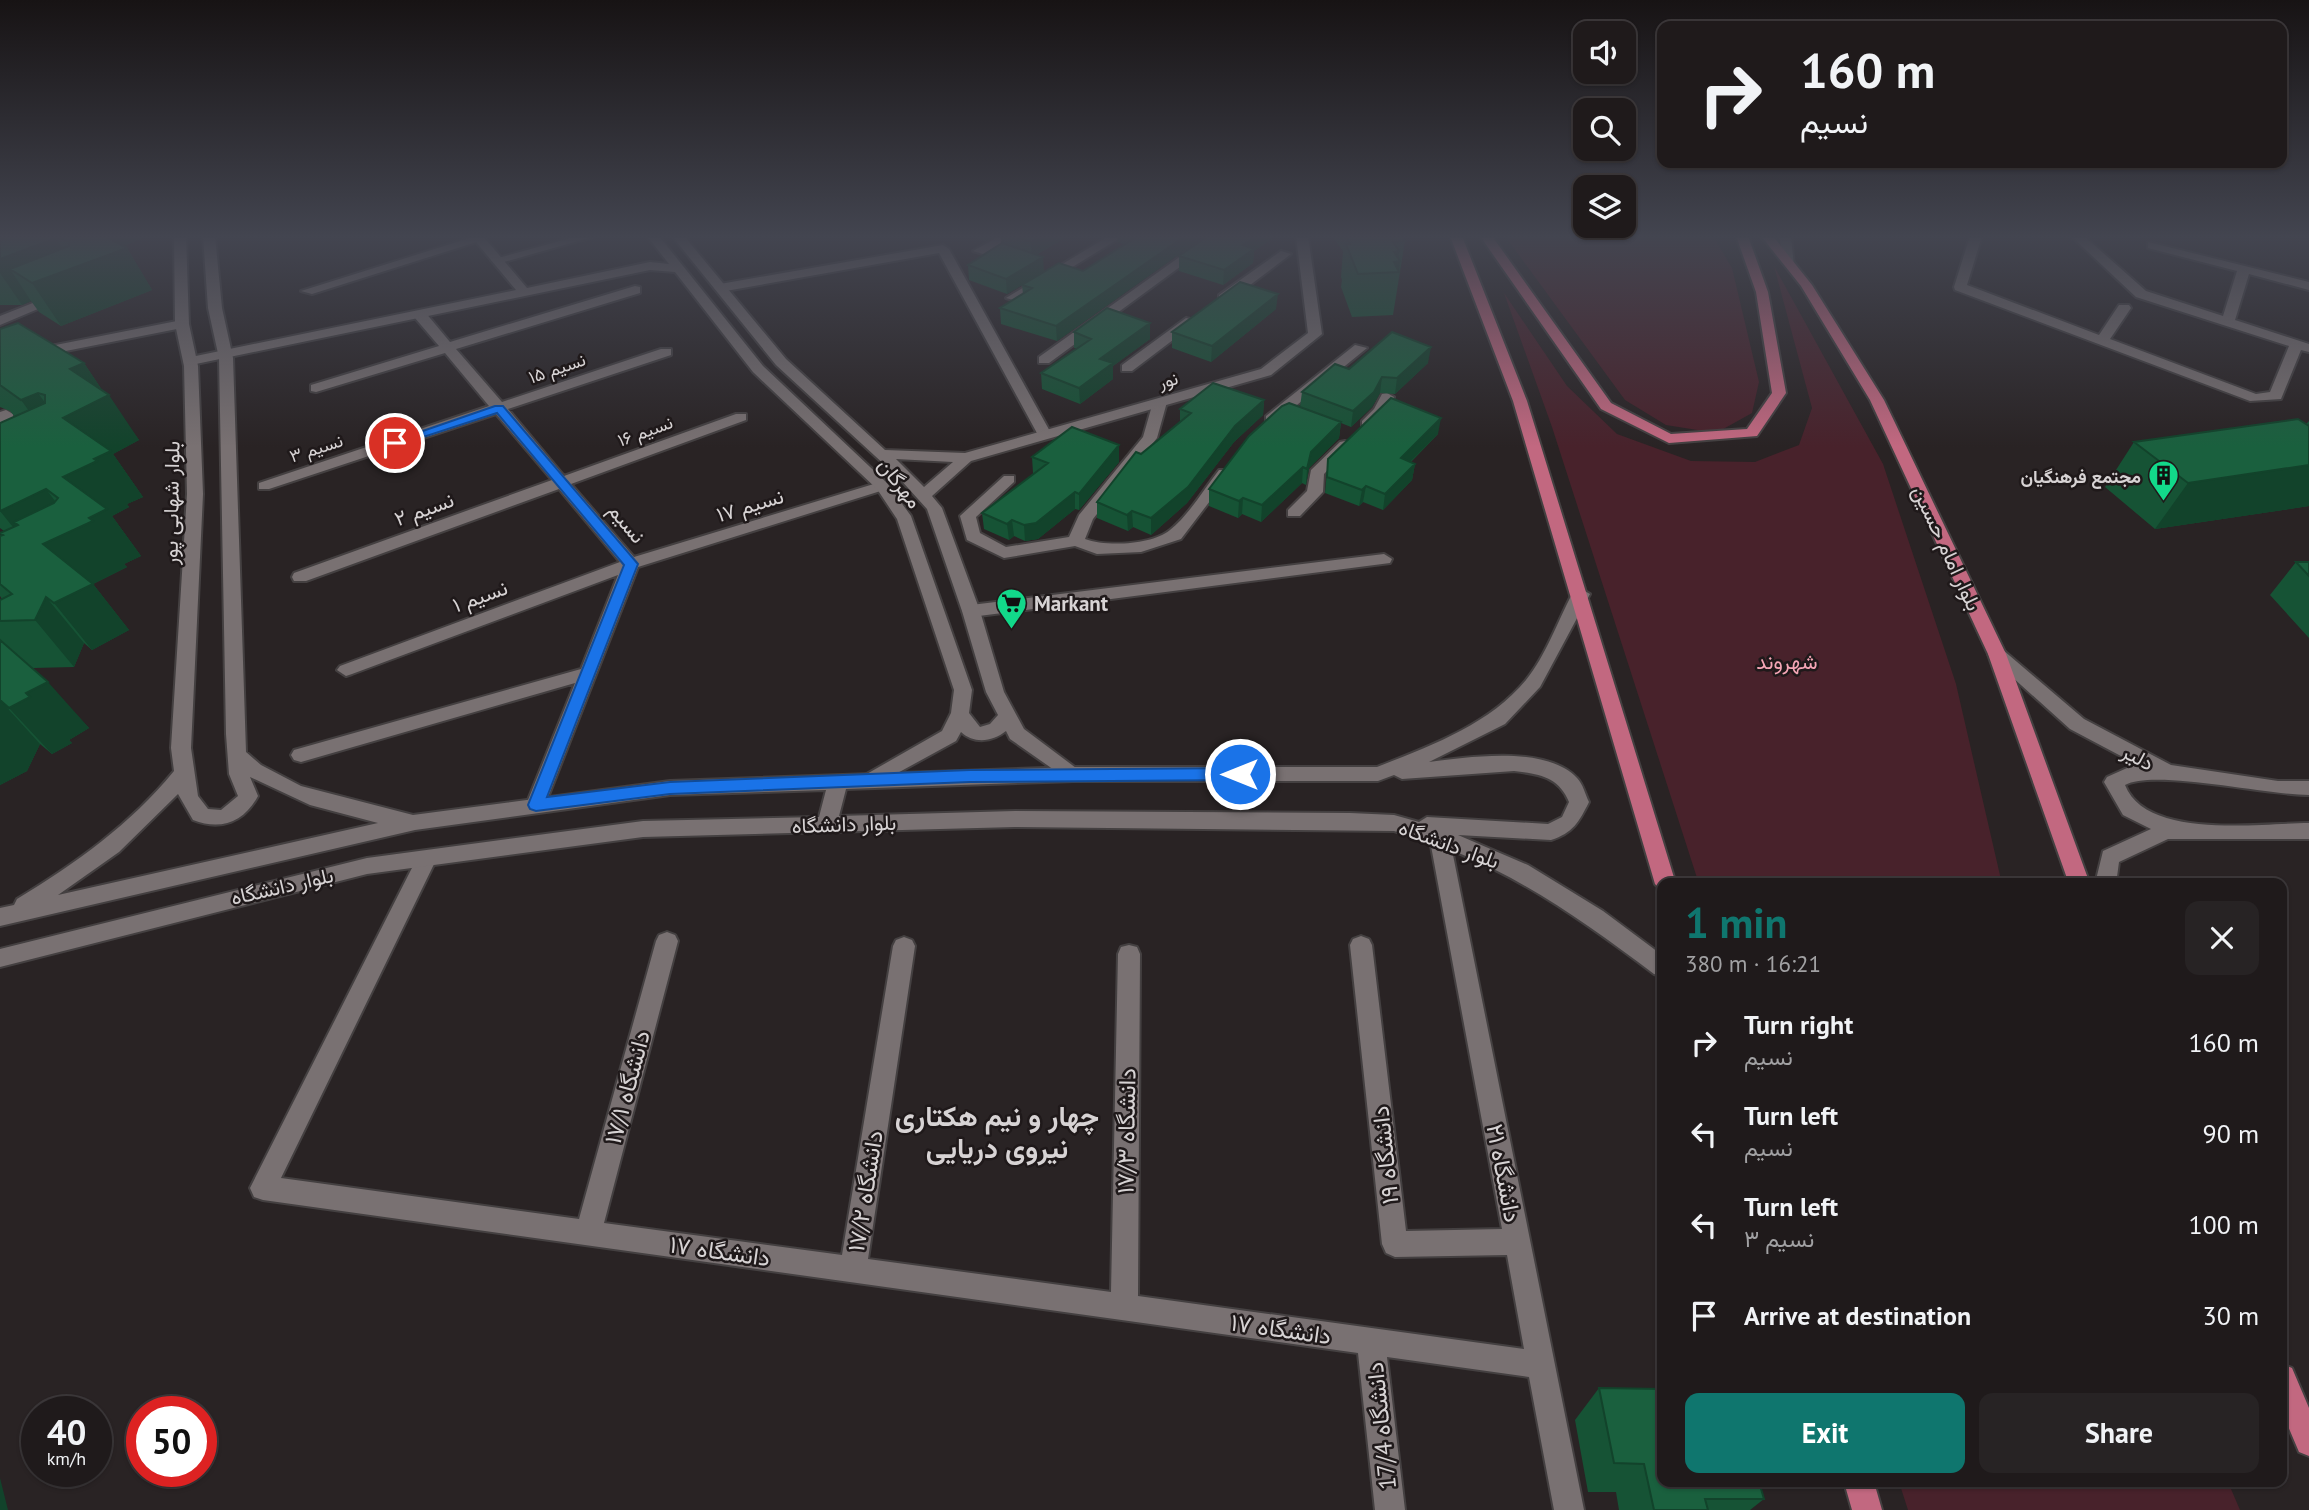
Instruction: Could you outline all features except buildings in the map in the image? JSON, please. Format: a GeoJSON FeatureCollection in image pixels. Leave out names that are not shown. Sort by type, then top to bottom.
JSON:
{"type":"FeatureCollection","features":[{"type":"Feature","properties":{"kind":"main road"},"geometry":{"type":"LineString","coordinates":[[1483,306],[1520,401],[1581,594],[1664,878]]}},
{"type":"Feature","properties":{"kind":"main road"},"geometry":{"type":"LineString","coordinates":[[1536,306],[1606,406],[1669,439],[1752,433],[1779,393],[1764,306]]}},
{"type":"Feature","properties":{"kind":"main road","name":"بلوار امام حسین"},"geometry":{"type":"LineString","coordinates":[[1819,306],[1877,400],[1997,654],[2078,878]]}},
{"type":"Feature","properties":{"kind":"main road"},"geometry":{"type":"LineString","coordinates":[[2287,1390],[2309,1442]]}},
{"type":"Feature","properties":{"kind":"main road"},"geometry":{"type":"LineString","coordinates":[[1860,1487],[1867,1510]]}},
{"type":"Feature","properties":{"kind":"street"},"geometry":{"type":"LineString","coordinates":[[0,321],[37,306]]}},
{"type":"Feature","properties":{"kind":"street","name":"بلوار شهابی پور"},"geometry":{"type":"LineString","coordinates":[[197,306],[200,320],[225,352],[238,756],[239,774],[248,796],[244,805],[223,817],[210,819],[200,816],[186,788],[181,748],[195,494],[191,361],[200,320],[201,306]]}},
{"type":"Feature","properties":{"kind":"street"},"geometry":{"type":"LineString","coordinates":[[191,361],[278,341],[302,332],[437,306]]}},
{"type":"Feature","properties":{"kind":"street"},"geometry":{"type":"LineString","coordinates":[[278,341],[303,340],[455,306]]}},
{"type":"Feature","properties":{"kind":"street"},"geometry":{"type":"LineString","coordinates":[[316,388],[583,306]]}},
{"type":"Feature","properties":{"kind":"street","name":"مهرگان"},"geometry":{"type":"LineString","coordinates":[[709,306],[758,369],[882,486],[905,519],[940,615],[963,690],[960,713]]}},
{"type":"Feature","properties":{"kind":"street","name":"مهرگان"},"geometry":{"type":"LineString","coordinates":[[735,306],[781,362],[881,454],[934,508],[971,611],[995,692],[1007,715],[1017,734],[1074,774]]}},
{"type":"Feature","properties":{"kind":"street"},"geometry":{"type":"LineString","coordinates":[[975,306],[1045,435]]}},
{"type":"Feature","properties":{"kind":"street"},"geometry":{"type":"LineString","coordinates":[[1044,360],[1129,306]]}},
{"type":"Feature","properties":{"kind":"street"},"geometry":{"type":"LineString","coordinates":[[1127,368],[1165,334],[1212,306]]}},
{"type":"Feature","properties":{"kind":"street","name":"نور"},"geometry":{"type":"LineString","coordinates":[[881,454],[966,458],[1266,372],[1315,334],[1311,306]]}},
{"type":"Feature","properties":{"kind":"street"},"geometry":{"type":"LineString","coordinates":[[2011,306],[2255,398],[2276,396],[2302,346],[2178,306]]}},
{"type":"Feature","properties":{"kind":"street"},"geometry":{"type":"LineString","coordinates":[[2227,323],[2232,306]]}},
{"type":"Feature","properties":{"kind":"street"},"geometry":{"type":"LineString","coordinates":[[2102,341],[2123,308]]}},
{"type":"Feature","properties":{"kind":"street","name":"نسیم"},"geometry":{"type":"LineString","coordinates":[[420,315],[631,564],[536,805]]}},
{"type":"Feature","properties":{"kind":"street"},"geometry":{"type":"LineString","coordinates":[[0,360],[200,320]]}},
{"type":"Feature","properties":{"kind":"street"},"geometry":{"type":"LineString","coordinates":[[1261,428],[1275,407],[1360,348]]}},
{"type":"Feature","properties":{"kind":"street","name":"نسیم ۱۵"},"geometry":{"type":"LineString","coordinates":[[499,408],[666,352]]}},
{"type":"Feature","properties":{"kind":"street"},"geometry":{"type":"LineString","coordinates":[[1218,386],[1243,395]]}},
{"type":"Feature","properties":{"kind":"street"},"geometry":{"type":"LineString","coordinates":[[1294,513],[1315,492],[1316,473],[1349,434],[1380,411],[1387,397]]}},
{"type":"Feature","properties":{"kind":"street"},"geometry":{"type":"LineString","coordinates":[[1076,541],[1085,517],[1150,438],[1160,402]]}},
{"type":"Feature","properties":{"kind":"street"},"geometry":{"type":"LineString","coordinates":[[1275,407],[1306,418]]}},
{"type":"Feature","properties":{"kind":"street","name":"نسیم ۳"},"geometry":{"type":"LineString","coordinates":[[264,486],[499,408]]}},
{"type":"Feature","properties":{"kind":"street"},"geometry":{"type":"LineString","coordinates":[[0,446],[6,444],[6,414]]}},
{"type":"Feature","properties":{"kind":"street"},"geometry":{"type":"LineString","coordinates":[[817,425],[840,416]]}},
{"type":"Feature","properties":{"kind":"street","name":"نسیم ۱۶"},"geometry":{"type":"LineString","coordinates":[[562,481],[741,417]]}},
{"type":"Feature","properties":{"kind":"street","name":"نور"},"geometry":{"type":"LineString","coordinates":[[923,496],[966,458]]}},
{"type":"Feature","properties":{"kind":"street"},"geometry":{"type":"LineString","coordinates":[[1009,479],[968,516],[973,536],[1004,553],[1076,541],[1097,550],[1141,547],[1175,535],[1234,458]]}},
{"type":"Feature","properties":{"kind":"street","name":"نسیم ۲"},"geometry":{"type":"LineString","coordinates":[[300,577],[562,481]]}},
{"type":"Feature","properties":{"kind":"street","name":"نسیم ۱۷"},"geometry":{"type":"LineString","coordinates":[[631,564],[882,486]]}},
{"type":"Feature","properties":{"kind":"street"},"geometry":{"type":"LineString","coordinates":[[971,611],[1384,559]]}},
{"type":"Feature","properties":{"kind":"street","name":"نسیم ۱"},"geometry":{"type":"LineString","coordinates":[[346,670],[631,564]]}},
{"type":"Feature","properties":{"kind":"street","name":"بلوار دانشگاه"},"geometry":{"type":"LineString","coordinates":[[5,915],[415,822],[670,788],[1074,774],[1378,774],[1427,755],[1497,719],[1534,683],[1581,594]]}},
{"type":"Feature","properties":{"kind":"street","name":"دلیر"},"geometry":{"type":"LineString","coordinates":[[1997,654],[2077,724],[2167,772],[2278,788],[2309,788]]}},
{"type":"Feature","properties":{"kind":"street"},"geometry":{"type":"LineString","coordinates":[[301,755],[587,673]]}},
{"type":"Feature","properties":{"kind":"street"},"geometry":{"type":"LineString","coordinates":[[960,713],[968,728],[977,734],[996,731],[1004,725],[1007,715]]}},
{"type":"Feature","properties":{"kind":"street"},"geometry":{"type":"LineString","coordinates":[[872,780],[949,736],[960,713]]}},
{"type":"Feature","properties":{"kind":"street"},"geometry":{"type":"LineString","coordinates":[[238,756],[250,770],[312,797],[415,822]]}},
{"type":"Feature","properties":{"kind":"street"},"geometry":{"type":"LineString","coordinates":[[1378,774],[1509,763],[1542,766],[1569,782],[1579,802],[1569,821],[1551,832],[1394,823]]}},
{"type":"Feature","properties":{"kind":"street"},"geometry":{"type":"LineString","coordinates":[[2167,772],[2134,771],[2114,782],[2119,799],[2134,814],[2181,831]]}},
{"type":"Feature","properties":{"kind":"street"},"geometry":{"type":"LineString","coordinates":[[5,915],[73,875],[117,842],[165,797],[184,772]]}},
{"type":"Feature","properties":{"kind":"street"},"geometry":{"type":"LineString","coordinates":[[827,824],[838,781]]}},
{"type":"Feature","properties":{"kind":"street","name":"بلوار دانشگاه"},"geometry":{"type":"LineString","coordinates":[[0,958],[367,866],[643,830],[1015,819],[1394,823],[1439,835],[1521,871],[1595,916],[1657,963]]}},
{"type":"Feature","properties":{"kind":"street"},"geometry":{"type":"LineString","coordinates":[[2106,878],[2110,857],[2166,831],[2309,831]]}},
{"type":"Feature","properties":{"kind":"street","name":"دانشگاه ۲۱"},"geometry":{"type":"LineString","coordinates":[[1439,835],[1569,1510]]}},
{"type":"Feature","properties":{"kind":"street","name":"دانشگاه ۱۷"},"geometry":{"type":"LineString","coordinates":[[427,858],[263,1188],[1541,1365]]}},
{"type":"Feature","properties":{"kind":"street","name":"دانشگاه ۱۷/۱"},"geometry":{"type":"LineString","coordinates":[[588,1233],[667,941]]}},
{"type":"Feature","properties":{"kind":"street","name":"دانشگاه ۱۹"},"geometry":{"type":"LineString","coordinates":[[1361,945],[1395,1244],[1517,1242]]}},
{"type":"Feature","properties":{"kind":"street","name":"دانشگاه ۱۷/۲"},"geometry":{"type":"LineString","coordinates":[[853,1270],[904,946]]}},
{"type":"Feature","properties":{"kind":"street","name":"دانشگاه ۱۷/۳"},"geometry":{"type":"LineString","coordinates":[[1124,1307],[1129,954]]}},
{"type":"Feature","properties":{"kind":"street","name":"دانشگاه 17/4"},"geometry":{"type":"LineString","coordinates":[[1371,1342],[1390,1510]]}},
{"type":"Feature","properties":{"kind":"green space","name":"شهروند"},"geometry":{"type":"Polygon","coordinates":[[[1509,306],[1513,306],[1567,386],[1617,434],[1691,461],[1755,462],[1799,445],[1812,408],[1785,306],[1796,306],[1883,464],[1956,684],[2001,878],[1697,878],[1552,427],[1509,306]]]}},
{"type":"Feature","properties":{"kind":"green space"},"geometry":{"type":"Polygon","coordinates":[[[1557,306],[1741,306],[1759,382],[1752,413],[1716,433],[1666,425],[1625,400],[1557,306]]]}},
{"type":"Feature","properties":{"kind":"green space"},"geometry":{"type":"Polygon","coordinates":[[[1901,1487],[2230,1487],[2240,1510],[1908,1510],[1901,1487]]]}},
{"type":"Feature","properties":{"kind":"place","name":"مجتمع فرهنگیان"},"geometry":{"type":"Point","coordinates":[2164,503]}},
{"type":"Feature","properties":{"kind":"place","name":"Markant"},"geometry":{"type":"Point","coordinates":[1011,630]}},
{"type":"Feature","properties":{"kind":"district","name":"چهار و نیم هکتاری نیروی دریایی"},"geometry":{"type":"Point","coordinates":[997,1131]}},
{"type":"Feature","properties":{"kind":"route"},"geometry":{"type":"LineString","coordinates":[[395,443],[499,408],[631,564],[536,805],[670,788],[970,776],[1240,774]]}}]}
